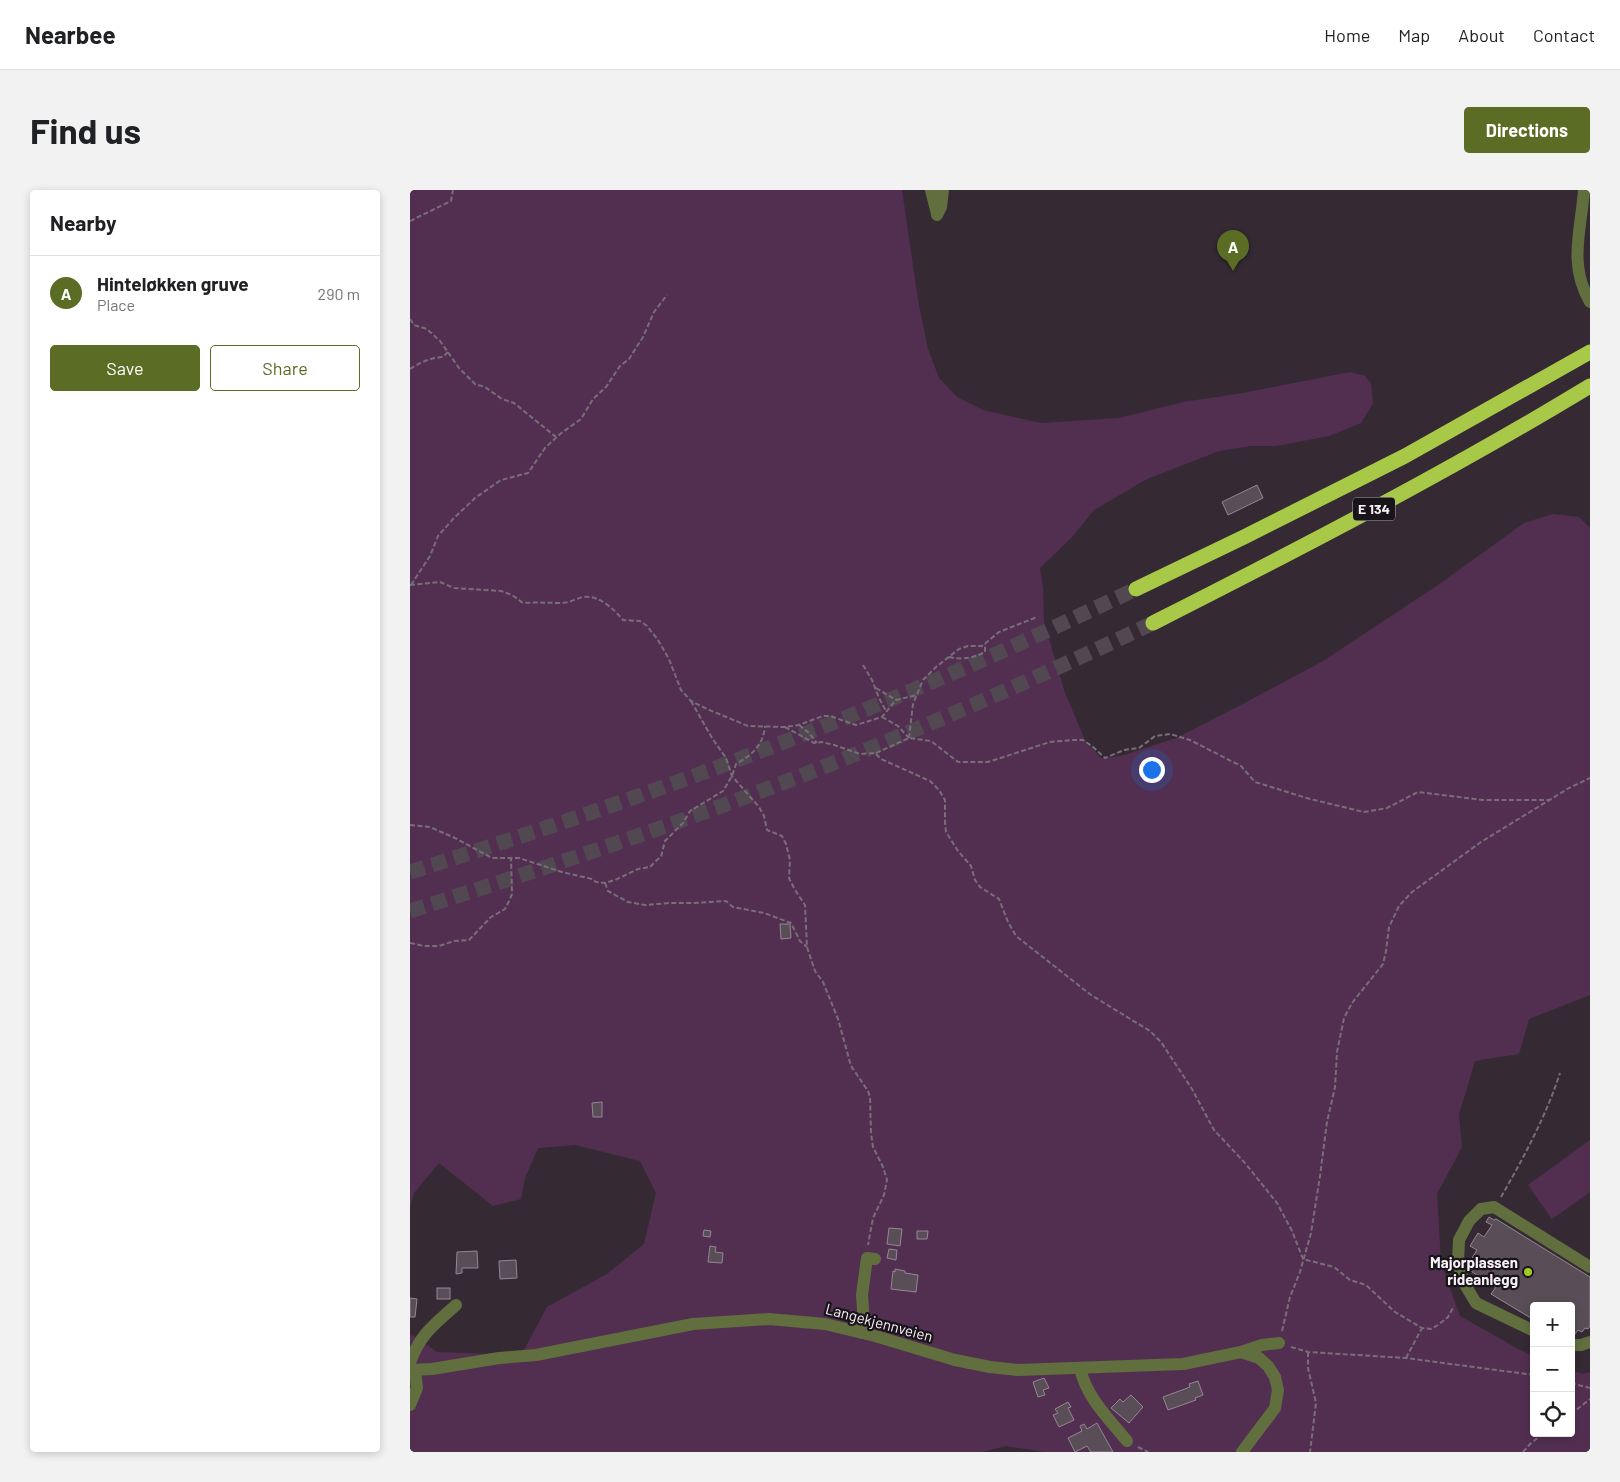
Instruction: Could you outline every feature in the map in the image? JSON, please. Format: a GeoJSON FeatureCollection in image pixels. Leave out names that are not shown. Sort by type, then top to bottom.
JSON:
{"type":"FeatureCollection","features":[{"type":"Feature","properties":{"kind":"highway","name":"E 134"},"geometry":{"type":"LineString","coordinates":[[1136,589],[1405,456],[1590,352]]}},
{"type":"Feature","properties":{"kind":"highway","name":"E 134"},"geometry":{"type":"LineString","coordinates":[[1153,623],[1305,546],[1460,463],[1590,386]]}},
{"type":"Feature","properties":{"kind":"street"},"geometry":{"type":"LineString","coordinates":[[931,190],[937,215],[941,207],[943,190]]}},
{"type":"Feature","properties":{"kind":"street"},"geometry":{"type":"LineString","coordinates":[[1584,190],[1577,241],[1577,265],[1583,288],[1590,302]]}},
{"type":"Feature","properties":{"kind":"street"},"geometry":{"type":"LineString","coordinates":[[1530,1329],[1476,1302],[1464,1283],[1458,1263],[1459,1240],[1469,1221],[1481,1209],[1494,1207],[1590,1267]]}},
{"type":"Feature","properties":{"kind":"street"},"geometry":{"type":"LineString","coordinates":[[862,1333],[862,1295],[871,1258]]}},
{"type":"Feature","properties":{"kind":"street"},"geometry":{"type":"LineString","coordinates":[[410,1405],[417,1388],[412,1368],[415,1350],[422,1337],[456,1306]]}},
{"type":"Feature","properties":{"kind":"street","name":"Langekjennveien"},"geometry":{"type":"LineString","coordinates":[[412,1368],[432,1369],[499,1358],[536,1355],[693,1324],[769,1319],[825,1324],[932,1354],[990,1367],[1042,1370],[1183,1364],[1240,1352],[1262,1345],[1279,1343]]}},
{"type":"Feature","properties":{"kind":"street"},"geometry":{"type":"LineString","coordinates":[[1575,1345],[1590,1342]]}},
{"type":"Feature","properties":{"kind":"street"},"geometry":{"type":"LineString","coordinates":[[1240,1352],[1259,1358],[1268,1366],[1275,1377],[1278,1390],[1275,1408],[1242,1452]]}},
{"type":"Feature","properties":{"kind":"street"},"geometry":{"type":"LineString","coordinates":[[1080,1368],[1087,1388],[1127,1441]]}},
{"type":"Feature","properties":{"kind":"path"},"geometry":{"type":"LineString","coordinates":[[410,221],[451,202],[453,190]]}},
{"type":"Feature","properties":{"kind":"path"},"geometry":{"type":"LineString","coordinates":[[410,585],[430,556],[438,536],[454,518],[475,498],[501,480],[528,473],[545,448],[556,437],[581,419],[593,399],[606,387],[620,366],[629,359],[643,337],[654,312],[667,295]]}},
{"type":"Feature","properties":{"kind":"path"},"geometry":{"type":"LineString","coordinates":[[410,319],[414,325],[427,329],[440,341],[459,368],[475,384],[484,387],[502,399],[514,403],[556,437]]}},
{"type":"Feature","properties":{"kind":"path"},"geometry":{"type":"LineString","coordinates":[[410,369],[424,361],[443,357],[448,352]]}},
{"type":"Feature","properties":{"kind":"path"},"geometry":{"type":"LineString","coordinates":[[410,585],[440,582],[454,588],[501,590],[523,603],[542,601],[564,603],[586,597],[597,600],[611,607],[623,620],[640,621],[647,626],[658,640],[669,660],[680,690],[692,701],[748,726],[785,727],[799,725],[822,716],[830,716],[856,724],[882,717],[896,700],[917,695]]}},
{"type":"Feature","properties":{"kind":"path"},"geometry":{"type":"LineString","coordinates":[[909,738],[917,695],[924,680],[936,666],[959,650],[968,646],[982,646],[998,632],[1037,618]]}},
{"type":"Feature","properties":{"kind":"path"},"geometry":{"type":"LineString","coordinates":[[948,656],[955,658],[974,657],[985,652],[985,644]]}},
{"type":"Feature","properties":{"kind":"path"},"geometry":{"type":"LineString","coordinates":[[863,665],[886,711]]}},
{"type":"Feature","properties":{"kind":"path"},"geometry":{"type":"LineString","coordinates":[[876,688],[896,700]]}},
{"type":"Feature","properties":{"kind":"path"},"geometry":{"type":"LineString","coordinates":[[692,701],[712,738],[726,758],[732,776],[759,807],[768,830],[782,836],[786,844],[790,860],[789,878],[805,905],[807,947],[838,1019],[851,1066],[868,1091],[873,1147],[883,1167],[886,1180],[884,1194],[873,1218],[869,1235],[871,1258]]}},
{"type":"Feature","properties":{"kind":"path"},"geometry":{"type":"LineString","coordinates":[[882,717],[898,726],[909,738]]}},
{"type":"Feature","properties":{"kind":"path"},"geometry":{"type":"LineString","coordinates":[[799,725],[817,743]]}},
{"type":"Feature","properties":{"kind":"path"},"geometry":{"type":"LineString","coordinates":[[410,825],[430,827],[492,858],[519,858],[562,872],[592,879],[596,882],[605,883],[650,866],[661,857],[665,841],[683,823],[690,811],[723,791],[732,776],[736,764],[752,755],[764,736],[766,726]]}},
{"type":"Feature","properties":{"kind":"path"},"geometry":{"type":"LineString","coordinates":[[785,727],[814,743],[822,742],[860,754],[875,753],[909,738],[931,741],[958,762],[988,762],[1050,742],[1072,740],[1083,740],[1105,758],[1124,750],[1140,748],[1155,736],[1170,734],[1190,740],[1241,766],[1255,782],[1310,799],[1364,812],[1387,808],[1418,792],[1483,800],[1549,800]]}},
{"type":"Feature","properties":{"kind":"path"},"geometry":{"type":"LineString","coordinates":[[875,753],[881,759],[930,781],[940,790],[945,800],[944,822],[946,832],[958,851],[971,866],[975,880],[980,887],[999,899],[1016,936],[1091,995],[1150,1031],[1161,1042],[1192,1089],[1214,1130],[1245,1163],[1277,1203],[1292,1231],[1303,1259]]}},
{"type":"Feature","properties":{"kind":"path"},"geometry":{"type":"LineString","coordinates":[[1530,1374],[1406,1358],[1308,1352],[1279,1343],[1290,1297],[1300,1272],[1311,1233],[1327,1122],[1335,1088],[1337,1052],[1344,1018],[1352,1003],[1383,964],[1389,927],[1399,906],[1412,892],[1481,842],[1569,788],[1590,778]]}},
{"type":"Feature","properties":{"kind":"path"},"geometry":{"type":"LineString","coordinates":[[410,943],[424,946],[439,946],[454,941],[469,940],[491,917],[504,909],[509,902],[512,894],[511,858]]}},
{"type":"Feature","properties":{"kind":"path"},"geometry":{"type":"LineString","coordinates":[[605,883],[608,891],[628,902],[645,905],[726,901],[733,907],[764,913],[791,923],[800,940],[807,947]]}},
{"type":"Feature","properties":{"kind":"path"},"geometry":{"type":"LineString","coordinates":[[1494,1207],[1522,1158],[1552,1098],[1560,1073]]}},
{"type":"Feature","properties":{"kind":"path"},"geometry":{"type":"LineString","coordinates":[[1303,1259],[1334,1267],[1350,1280],[1366,1286],[1394,1312],[1422,1328],[1430,1329],[1438,1325],[1448,1317],[1454,1306]]}},
{"type":"Feature","properties":{"kind":"path"},"geometry":{"type":"LineString","coordinates":[[1406,1358],[1422,1328]]}},
{"type":"Feature","properties":{"kind":"path"},"geometry":{"type":"LineString","coordinates":[[1308,1352],[1308,1368],[1316,1403],[1310,1452]]}},
{"type":"Feature","properties":{"kind":"path"},"geometry":{"type":"LineString","coordinates":[[1575,1383],[1590,1388]]}},
{"type":"Feature","properties":{"kind":"path"},"geometry":{"type":"LineString","coordinates":[[1575,1411],[1590,1399]]}},
{"type":"Feature","properties":{"kind":"path"},"geometry":{"type":"LineString","coordinates":[[1523,1452],[1539,1437]]}},
{"type":"Feature","properties":{"kind":"shaded area"},"geometry":{"type":"Polygon","coordinates":[[[410,190],[902,190],[918,300],[928,349],[939,378],[957,397],[983,410],[1041,423],[1119,418],[1183,402],[1243,393],[1350,372],[1365,376],[1371,383],[1373,403],[1361,423],[1329,436],[1276,446],[1250,446],[1219,451],[1147,479],[1094,510],[1072,537],[1040,568],[1043,588],[1044,622],[1065,693],[1085,740],[1101,758],[1121,756],[1176,738],[1323,661],[1438,585],[1524,523],[1553,514],[1579,517],[1590,528],[1590,995],[1529,1019],[1519,1054],[1475,1061],[1459,1115],[1462,1147],[1437,1194],[1441,1263],[1460,1316],[1530,1354],[1530,1437],[1575,1437],[1575,1371],[1583,1374],[1590,1372],[1590,1452],[1044,1452],[1006,1446],[982,1452],[410,1452],[410,1335],[437,1352],[493,1354],[523,1352],[547,1307],[607,1274],[644,1244],[656,1193],[640,1161],[575,1145],[538,1148],[525,1178],[521,1199],[493,1206],[439,1163],[414,1193],[410,1208],[410,190]]]}},
{"type":"Feature","properties":{"kind":"shaded area"},"geometry":{"type":"Polygon","coordinates":[[[1590,1140],[1590,1192],[1552,1219],[1528,1185],[1590,1140]]]}},
{"type":"Feature","properties":{"kind":"building"},"geometry":{"type":"Polygon","coordinates":[[[1257,485],[1263,498],[1228,515],[1222,502],[1257,485]]]}},
{"type":"Feature","properties":{"kind":"building"},"geometry":{"type":"Polygon","coordinates":[[[780,924],[790,924],[791,938],[781,939],[780,924]]]}},
{"type":"Feature","properties":{"kind":"building"},"geometry":{"type":"Polygon","coordinates":[[[602,1102],[602,1117],[593,1117],[592,1103],[602,1102]]]}},
{"type":"Feature","properties":{"kind":"building","name":"Majorplassen rideanlegg"},"geometry":{"type":"Polygon","coordinates":[[[1489,1217],[1494,1220],[1496,1219],[1590,1277],[1590,1326],[1588,1329],[1585,1328],[1582,1332],[1578,1330],[1575,1334],[1575,1302],[1530,1302],[1530,1318],[1491,1294],[1496,1287],[1466,1268],[1477,1250],[1470,1246],[1478,1233],[1484,1237],[1492,1225],[1486,1222],[1489,1217]]]}},
{"type":"Feature","properties":{"kind":"building"},"geometry":{"type":"Polygon","coordinates":[[[889,1228],[902,1229],[900,1246],[887,1244],[889,1228]]]}},
{"type":"Feature","properties":{"kind":"building"},"geometry":{"type":"Polygon","coordinates":[[[704,1230],[711,1231],[710,1237],[703,1236],[704,1230]]]}},
{"type":"Feature","properties":{"kind":"building"},"geometry":{"type":"Polygon","coordinates":[[[917,1231],[928,1231],[927,1239],[917,1239],[917,1231]]]}},
{"type":"Feature","properties":{"kind":"building"},"geometry":{"type":"Polygon","coordinates":[[[710,1246],[716,1247],[715,1252],[723,1253],[722,1263],[708,1262],[710,1246]]]}},
{"type":"Feature","properties":{"kind":"building"},"geometry":{"type":"Polygon","coordinates":[[[889,1249],[897,1250],[896,1260],[887,1258],[889,1249]]]}},
{"type":"Feature","properties":{"kind":"building"},"geometry":{"type":"Polygon","coordinates":[[[477,1251],[478,1268],[462,1268],[462,1273],[456,1274],[457,1252],[477,1251]]]}},
{"type":"Feature","properties":{"kind":"building"},"geometry":{"type":"Polygon","coordinates":[[[516,1260],[517,1278],[500,1279],[499,1261],[516,1260]]]}},
{"type":"Feature","properties":{"kind":"building"},"geometry":{"type":"Polygon","coordinates":[[[895,1269],[918,1275],[916,1292],[891,1289],[893,1271],[895,1272],[895,1269]]]}},
{"type":"Feature","properties":{"kind":"building"},"geometry":{"type":"Polygon","coordinates":[[[437,1288],[450,1288],[450,1299],[437,1299],[437,1288]]]}},
{"type":"Feature","properties":{"kind":"building"},"geometry":{"type":"Polygon","coordinates":[[[410,1298],[417,1299],[415,1317],[410,1317],[410,1298]]]}},
{"type":"Feature","properties":{"kind":"building"},"geometry":{"type":"Polygon","coordinates":[[[1044,1378],[1049,1388],[1043,1390],[1045,1395],[1038,1397],[1033,1382],[1044,1378]]]}},
{"type":"Feature","properties":{"kind":"building"},"geometry":{"type":"Polygon","coordinates":[[[1198,1381],[1203,1395],[1195,1398],[1196,1400],[1168,1410],[1163,1397],[1190,1387],[1189,1384],[1198,1381]]]}},
{"type":"Feature","properties":{"kind":"building"},"geometry":{"type":"Polygon","coordinates":[[[1131,1395],[1143,1407],[1129,1423],[1111,1408],[1120,1399],[1123,1402],[1131,1395]]]}},
{"type":"Feature","properties":{"kind":"building"},"geometry":{"type":"Polygon","coordinates":[[[1068,1402],[1071,1407],[1068,1408],[1074,1420],[1059,1427],[1053,1415],[1058,1413],[1055,1409],[1068,1402]]]}},
{"type":"Feature","properties":{"kind":"building"},"geometry":{"type":"Polygon","coordinates":[[[1097,1423],[1113,1452],[1091,1452],[1087,1446],[1075,1452],[1068,1438],[1082,1431],[1080,1426],[1084,1424],[1087,1429],[1097,1423]]]}},
{"type":"Feature","properties":{"kind":"tunnel"},"geometry":{"type":"LineString","coordinates":[[410,872],[617,804],[821,728],[978,662],[1136,589]]}},
{"type":"Feature","properties":{"kind":"tunnel"},"geometry":{"type":"LineString","coordinates":[[410,911],[610,845],[783,783],[943,718],[1153,623]]}},
{"type":"Feature","properties":{"kind":"place","name":"Hinteløkken gruve"},"geometry":{"type":"Point","coordinates":[1233,271]}},
{"type":"Feature","properties":{"kind":"place","name":"Majorplassen rideanlegg"},"geometry":{"type":"Point","coordinates":[1528,1272]}}]}
